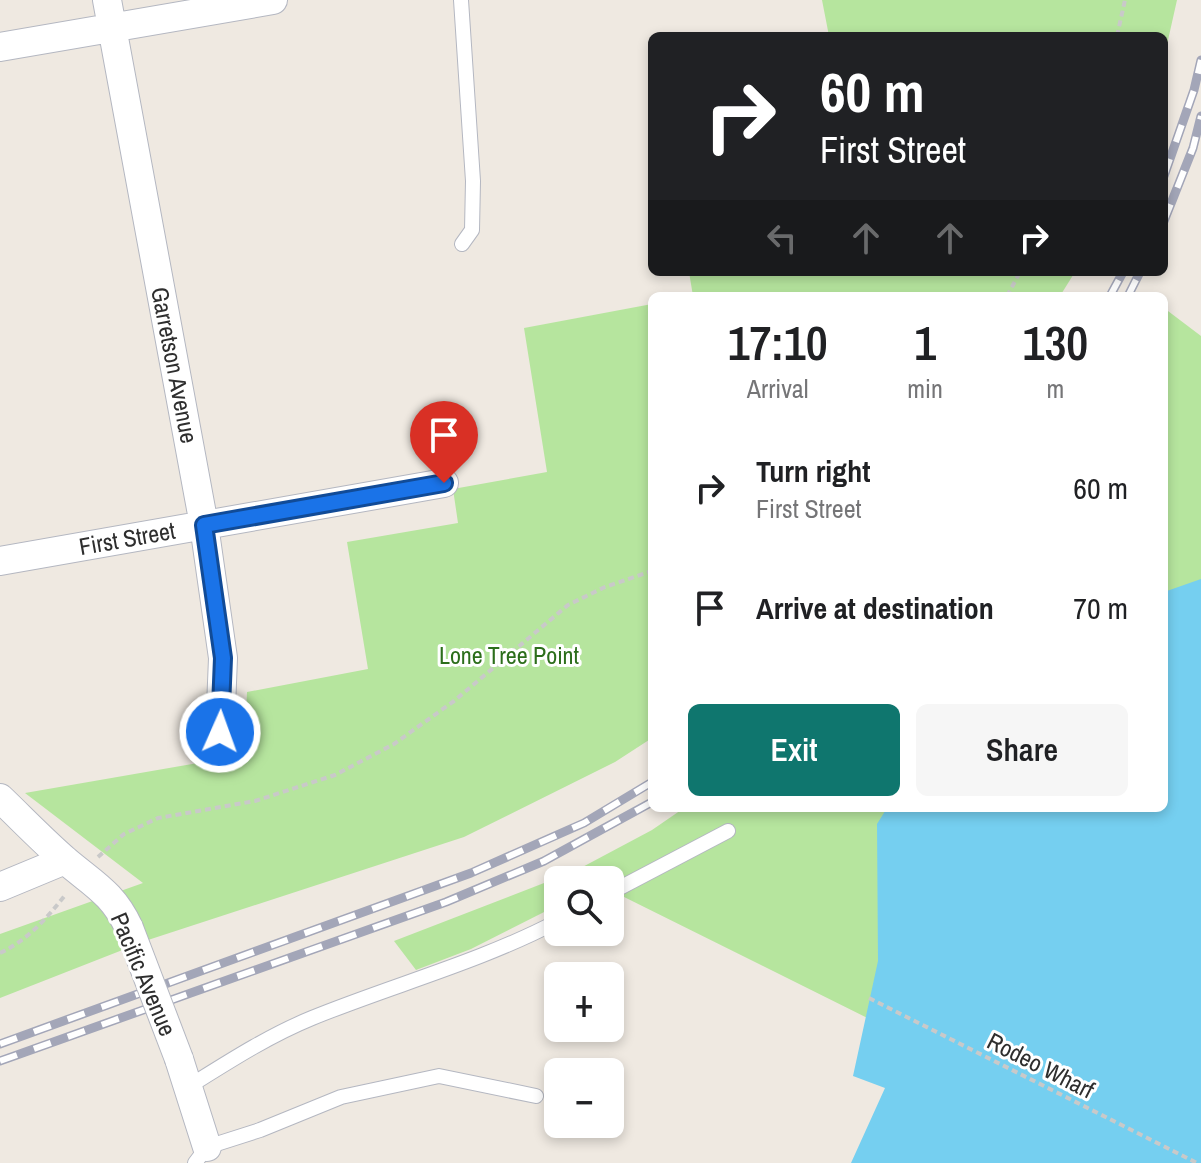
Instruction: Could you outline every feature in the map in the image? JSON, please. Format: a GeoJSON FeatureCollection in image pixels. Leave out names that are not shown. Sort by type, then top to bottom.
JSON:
{"type":"FeatureCollection","features":[{"type":"Feature","properties":{"kind":"street"},"geometry":{"type":"LineString","coordinates":[[0,47],[109,13],[273,0]]}},
{"type":"Feature","properties":{"kind":"street","name":"Garretson Avenue"},"geometry":{"type":"LineString","coordinates":[[109,13],[204,525],[223,658],[220,732]]}},
{"type":"Feature","properties":{"kind":"street","name":"First Street"},"geometry":{"type":"LineString","coordinates":[[0,561],[444,483]]}},
{"type":"Feature","properties":{"kind":"street","name":"Pacific Avenue"},"geometry":{"type":"LineString","coordinates":[[0,798],[105,892],[120,910],[179,1059],[188,1087],[201,1155]]}},
{"type":"Feature","properties":{"kind":"street"},"geometry":{"type":"LineString","coordinates":[[0,887],[74,867]]}},
{"type":"Feature","properties":{"kind":"lane"},"geometry":{"type":"LineString","coordinates":[[461,0],[473,181],[472,230],[462,244]]}},
{"type":"Feature","properties":{"kind":"lane"},"geometry":{"type":"LineString","coordinates":[[624,886],[728,831]]}},
{"type":"Feature","properties":{"kind":"lane"},"geometry":{"type":"LineString","coordinates":[[188,1087],[245,1051],[309,1019],[476,957],[544,928]]}},
{"type":"Feature","properties":{"kind":"lane"},"geometry":{"type":"LineString","coordinates":[[201,1155],[341,1097],[439,1076],[536,1096]]}},
{"type":"Feature","properties":{"kind":"path"},"geometry":{"type":"LineString","coordinates":[[1118,32],[1125,0]]}},
{"type":"Feature","properties":{"kind":"path"},"geometry":{"type":"LineString","coordinates":[[0,953],[18,945],[35,930],[74,867],[103,851],[124,834],[158,818],[255,801],[335,775],[394,744],[454,701],[568,605],[605,587],[648,572]]}},
{"type":"Feature","properties":{"kind":"path","name":"Rodeo Wharf"},"geometry":{"type":"LineString","coordinates":[[869,998],[1197,1163]]}},
{"type":"Feature","properties":{"kind":"green space"},"geometry":{"type":"Polygon","coordinates":[[[822,0],[1177,0],[1168,40],[1168,32],[828,32],[822,0]]]}},
{"type":"Feature","properties":{"kind":"green space"},"geometry":{"type":"Polygon","coordinates":[[[690,276],[1072,276],[1062,292],[692,292],[690,276]]]}},
{"type":"Feature","properties":{"kind":"green space","name":"Lone Tree Point"},"geometry":{"type":"Polygon","coordinates":[[[648,305],[648,741],[615,762],[464,837],[148,940],[0,998],[0,934],[143,883],[25,793],[244,755],[247,692],[368,669],[347,542],[458,523],[453,489],[547,472],[524,328],[648,305]]]}},
{"type":"Feature","properties":{"kind":"green space"},"geometry":{"type":"Polygon","coordinates":[[[1168,311],[1201,336],[1201,1163],[1159,1163],[624,897],[624,866],[584,866],[652,830],[678,812],[1168,812],[1168,311]]]}},
{"type":"Feature","properties":{"kind":"green space"},"geometry":{"type":"Polygon","coordinates":[[[544,883],[544,912],[471,949],[416,970],[394,941],[544,883]]]}},
{"type":"Feature","properties":{"kind":"water"},"geometry":{"type":"Polygon","coordinates":[[[1201,579],[1201,1163],[851,1163],[885,1088],[853,1076],[878,961],[877,824],[884,812],[1168,812],[1168,591],[1201,579]]]}},
{"type":"Feature","properties":{"kind":"railway"},"geometry":{"type":"LineString","coordinates":[[1168,165],[1201,60]]}},
{"type":"Feature","properties":{"kind":"railway"},"geometry":{"type":"LineString","coordinates":[[1168,211],[1193,148],[1201,116]]}},
{"type":"Feature","properties":{"kind":"railway"},"geometry":{"type":"LineString","coordinates":[[1112,292],[1121,276]]}},
{"type":"Feature","properties":{"kind":"railway"},"geometry":{"type":"LineString","coordinates":[[1130,292],[1138,276]]}},
{"type":"Feature","properties":{"kind":"railway"},"geometry":{"type":"LineString","coordinates":[[0,1044],[471,873],[584,823],[648,784]]}},
{"type":"Feature","properties":{"kind":"railway"},"geometry":{"type":"LineString","coordinates":[[0,1061],[446,902],[544,861],[648,804]]}},
{"type":"Feature","properties":{"kind":"route"},"geometry":{"type":"LineString","coordinates":[[220,732],[223,658],[204,525],[444,483]]}}]}
